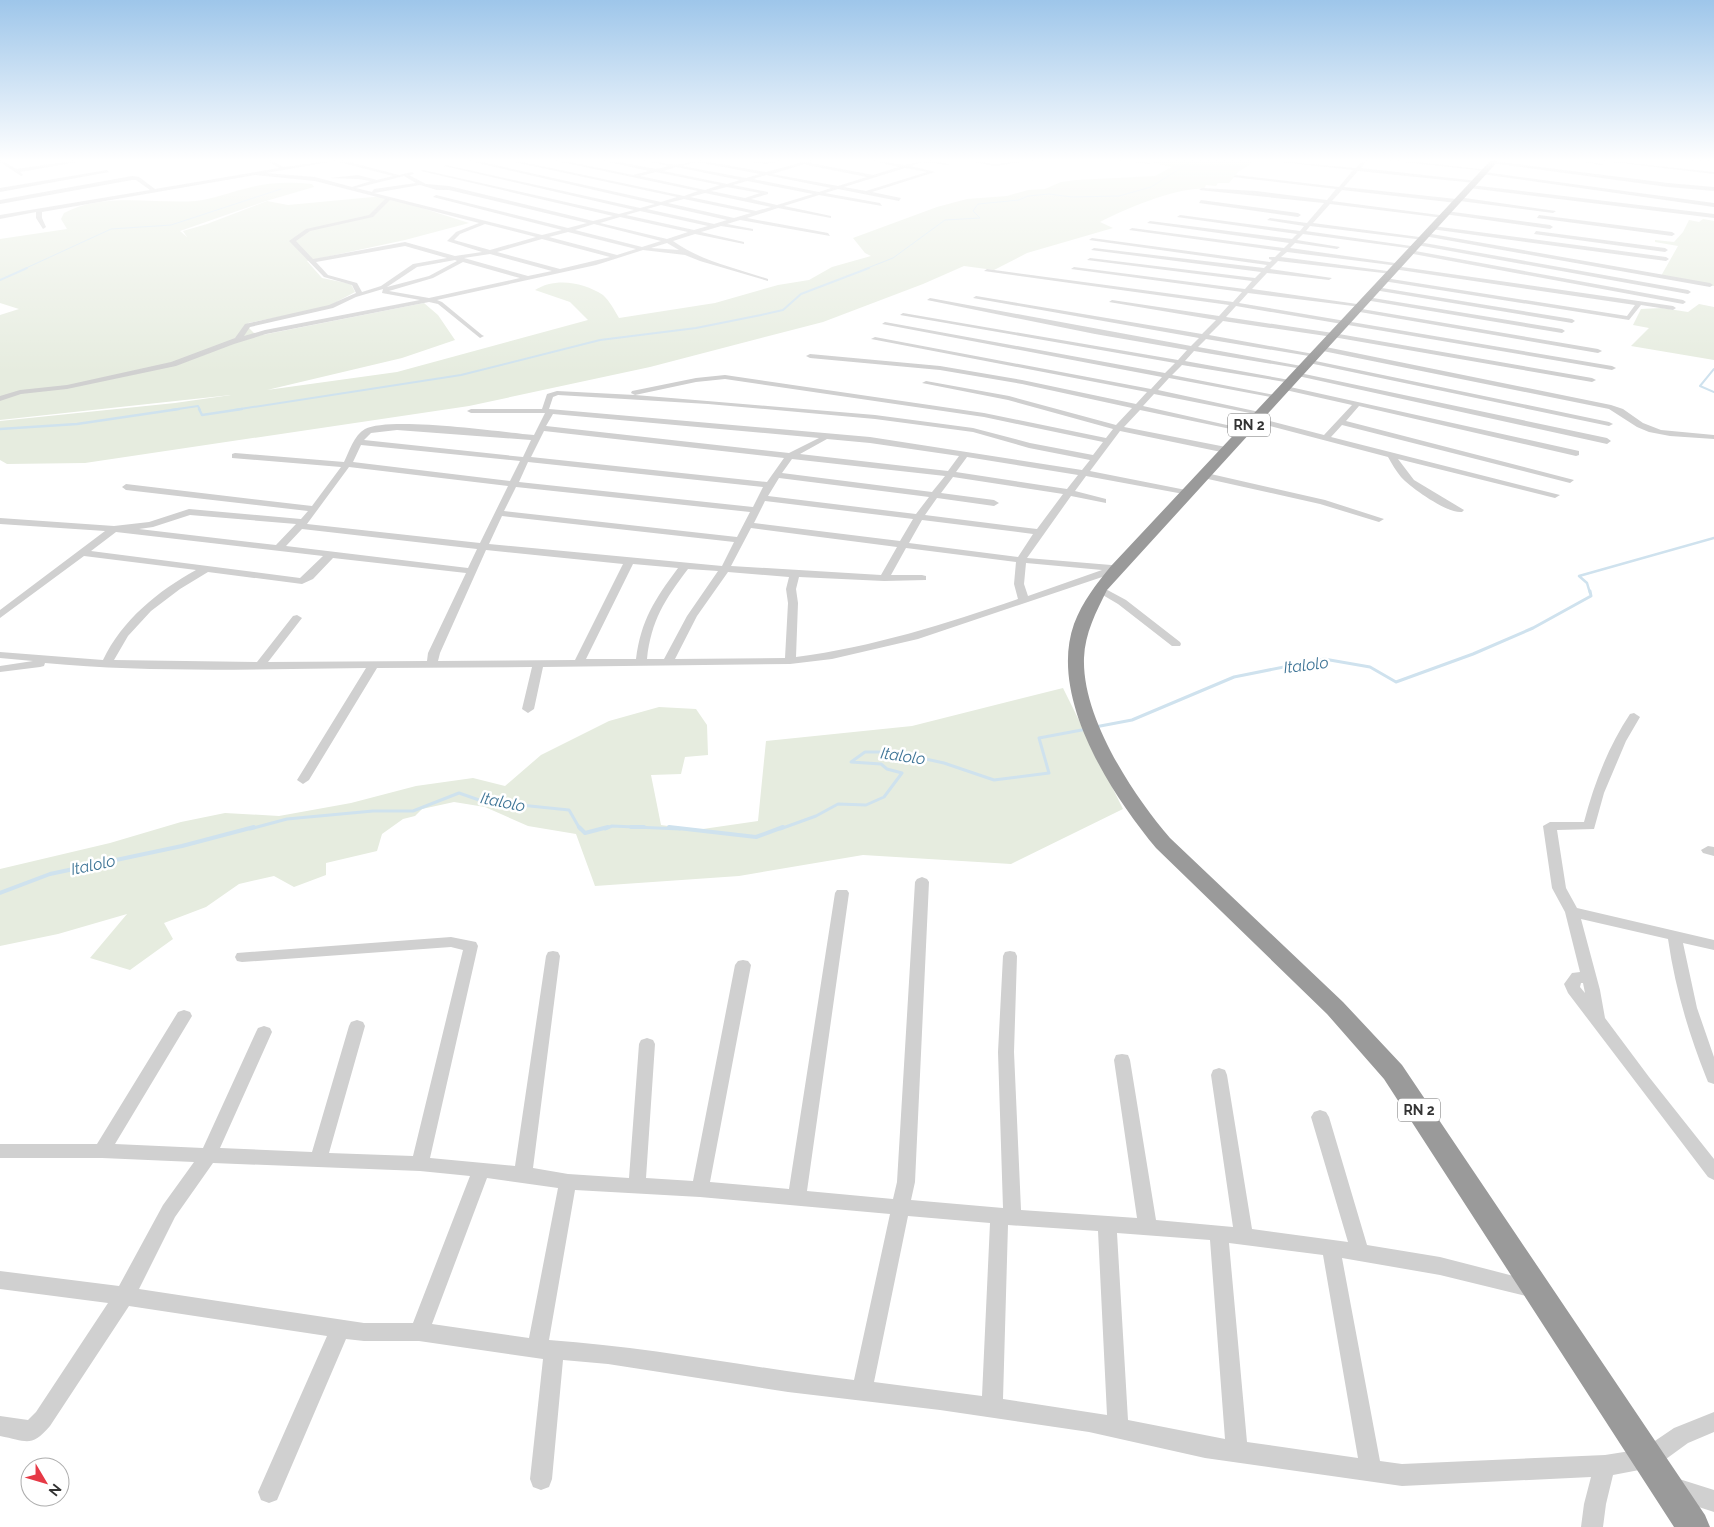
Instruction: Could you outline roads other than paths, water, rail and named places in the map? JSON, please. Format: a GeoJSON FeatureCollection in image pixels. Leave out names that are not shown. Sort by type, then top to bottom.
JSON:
{"type":"FeatureCollection","features":[{"type":"Feature","properties":{"kind":"highway","name":"RN 2"},"geometry":{"type":"LineString","coordinates":[[1430,230],[1116,569],[1100,589],[1082,624],[1078,642],[1077,670],[1091,729],[1125,793],[1163,843],[1336,1008],[1393,1072],[1692,1527]]}},
{"type":"Feature","properties":{"kind":"street"},"geometry":{"type":"LineString","coordinates":[[308,230],[292,239],[292,242],[328,277],[356,284],[360,295]]}},
{"type":"Feature","properties":{"kind":"street"},"geometry":{"type":"LineString","coordinates":[[465,230],[458,233],[450,241],[562,271]]}},
{"type":"Feature","properties":{"kind":"street"},"geometry":{"type":"LineString","coordinates":[[518,230],[619,257]]}},
{"type":"Feature","properties":{"kind":"street"},"geometry":{"type":"LineString","coordinates":[[238,340],[247,325],[325,309],[383,287],[415,265],[490,252],[569,230]]}},
{"type":"Feature","properties":{"kind":"street"},"geometry":{"type":"LineString","coordinates":[[571,230],[645,248],[686,253],[766,280]]}},
{"type":"Feature","properties":{"kind":"street"},"geometry":{"type":"LineString","coordinates":[[624,230],[669,241],[686,253]]}},
{"type":"Feature","properties":{"kind":"street"},"geometry":{"type":"LineString","coordinates":[[680,230],[742,243]]}},
{"type":"Feature","properties":{"kind":"street"},"geometry":{"type":"LineString","coordinates":[[0,399],[20,392],[67,387],[166,365],[238,340],[562,271],[619,257],[701,230]]}},
{"type":"Feature","properties":{"kind":"street"},"geometry":{"type":"LineString","coordinates":[[801,230],[828,235]]}},
{"type":"Feature","properties":{"kind":"street"},"geometry":{"type":"LineString","coordinates":[[1134,230],[1285,249],[1373,230]]}},
{"type":"Feature","properties":{"kind":"street"},"geometry":{"type":"LineString","coordinates":[[1208,230],[1340,247]]}},
{"type":"Feature","properties":{"kind":"street"},"geometry":{"type":"LineString","coordinates":[[1279,230],[1301,233],[1323,230]]}},
{"type":"Feature","properties":{"kind":"street"},"geometry":{"type":"LineString","coordinates":[[1024,600],[1019,584],[1021,560],[1038,532],[1068,492],[1135,407],[1181,362],[1303,230]]}},
{"type":"Feature","properties":{"kind":"street"},"geometry":{"type":"LineString","coordinates":[[1092,240],[1274,261],[1388,230]]}},
{"type":"Feature","properties":{"kind":"street"},"geometry":{"type":"LineString","coordinates":[[1462,230],[1572,321]]}},
{"type":"Feature","properties":{"kind":"street"},"geometry":{"type":"LineString","coordinates":[[1471,230],[1629,318],[1639,304]]}},
{"type":"Feature","properties":{"kind":"street"},"geometry":{"type":"LineString","coordinates":[[1477,230],[1639,304],[1673,308]]}},
{"type":"Feature","properties":{"kind":"street"},"geometry":{"type":"LineString","coordinates":[[1484,230],[1559,259],[1710,285]]}},
{"type":"Feature","properties":{"kind":"street"},"geometry":{"type":"LineString","coordinates":[[1486,230],[1683,302]]}},
{"type":"Feature","properties":{"kind":"street"},"geometry":{"type":"LineString","coordinates":[[1492,230],[1688,292]]}},
{"type":"Feature","properties":{"kind":"street"},"geometry":{"type":"LineString","coordinates":[[1521,230],[1666,259]]}},
{"type":"Feature","properties":{"kind":"street"},"geometry":{"type":"LineString","coordinates":[[1642,230],[1672,234]]}},
{"type":"Feature","properties":{"kind":"street"},"geometry":{"type":"LineString","coordinates":[[1531,232],[1665,250]]}},
{"type":"Feature","properties":{"kind":"street"},"geometry":{"type":"LineString","coordinates":[[312,261],[405,244],[530,278]]}},
{"type":"Feature","properties":{"kind":"street"},"geometry":{"type":"LineString","coordinates":[[1094,250],[1264,272],[1329,278]]}},
{"type":"Feature","properties":{"kind":"street"},"geometry":{"type":"LineString","coordinates":[[1559,259],[1567,251],[1631,262]]}},
{"type":"Feature","properties":{"kind":"street"},"geometry":{"type":"LineString","coordinates":[[1232,252],[1274,261]]}},
{"type":"Feature","properties":{"kind":"street"},"geometry":{"type":"LineString","coordinates":[[463,260],[432,277],[384,291],[388,294],[409,294],[445,307],[480,336]]}},
{"type":"Feature","properties":{"kind":"street"},"geometry":{"type":"LineString","coordinates":[[1090,260],[1256,280]]}},
{"type":"Feature","properties":{"kind":"street"},"geometry":{"type":"LineString","coordinates":[[534,264],[578,267]]}},
{"type":"Feature","properties":{"kind":"street"},"geometry":{"type":"LineString","coordinates":[[1074,269],[1562,331]]}},
{"type":"Feature","properties":{"kind":"street"},"geometry":{"type":"LineString","coordinates":[[987,271],[1346,321],[1612,368]]}},
{"type":"Feature","properties":{"kind":"street"},"geometry":{"type":"LineString","coordinates":[[976,298],[1204,337],[1300,371],[1609,424]]}},
{"type":"Feature","properties":{"kind":"street"},"geometry":{"type":"LineString","coordinates":[[930,300],[1300,371],[1607,442]]}},
{"type":"Feature","properties":{"kind":"street"},"geometry":{"type":"LineString","coordinates":[[1112,302],[1333,335],[1592,380]]}},
{"type":"Feature","properties":{"kind":"street"},"geometry":{"type":"LineString","coordinates":[[1361,305],[1598,351]]}},
{"type":"Feature","properties":{"kind":"street"},"geometry":{"type":"LineString","coordinates":[[903,315],[1181,362],[1300,371],[1611,407],[1624,412],[1642,426],[1656,431],[1714,437]]}},
{"type":"Feature","properties":{"kind":"street"},"geometry":{"type":"LineString","coordinates":[[885,324],[1167,376],[1300,371],[1357,404],[1576,453]]}},
{"type":"Feature","properties":{"kind":"street"},"geometry":{"type":"LineString","coordinates":[[875,339],[1151,391],[1257,416],[1325,438],[1392,456],[1555,495]]}},
{"type":"Feature","properties":{"kind":"street"},"geometry":{"type":"LineString","coordinates":[[810,356],[951,370],[1032,384],[1245,430]]}},
{"type":"Feature","properties":{"kind":"street"},"geometry":{"type":"LineString","coordinates":[[622,396],[671,384],[720,377],[984,414],[1108,441]]}},
{"type":"Feature","properties":{"kind":"street"},"geometry":{"type":"LineString","coordinates":[[926,383],[1018,400],[1118,428],[1226,450]]}},
{"type":"Feature","properties":{"kind":"street"},"geometry":{"type":"LineString","coordinates":[[432,665],[434,653],[498,513],[514,484],[548,411],[552,394],[622,396],[884,418],[973,430],[1029,445],[1095,458]]}},
{"type":"Feature","properties":{"kind":"street"},"geometry":{"type":"LineString","coordinates":[[1325,438],[1357,404]]}},
{"type":"Feature","properties":{"kind":"street"},"geometry":{"type":"LineString","coordinates":[[471,411],[548,411],[870,440],[1084,473],[1186,493]]}},
{"type":"Feature","properties":{"kind":"street"},"geometry":{"type":"LineString","coordinates":[[1341,422],[1570,480]]}},
{"type":"Feature","properties":{"kind":"street"},"geometry":{"type":"LineString","coordinates":[[278,548],[314,509],[347,465],[359,442],[368,431],[388,427],[535,438]]}},
{"type":"Feature","properties":{"kind":"street"},"geometry":{"type":"LineString","coordinates":[[540,428],[951,474],[1068,492],[1102,501]]}},
{"type":"Feature","properties":{"kind":"street"},"geometry":{"type":"LineString","coordinates":[[668,661],[692,616],[725,569],[739,540],[750,525],[755,510],[764,498],[769,485],[790,456],[823,439],[825,436]]}},
{"type":"Feature","properties":{"kind":"street"},"geometry":{"type":"LineString","coordinates":[[359,442],[769,485]]}},
{"type":"Feature","properties":{"kind":"street"},"geometry":{"type":"LineString","coordinates":[[884,578],[918,517],[965,454]]}},
{"type":"Feature","properties":{"kind":"street"},"geometry":{"type":"LineString","coordinates":[[235,456],[347,465],[755,510]]}},
{"type":"Feature","properties":{"kind":"street"},"geometry":{"type":"LineString","coordinates":[[1392,456],[1395,464],[1420,489],[1459,510]]}},
{"type":"Feature","properties":{"kind":"street"},"geometry":{"type":"LineString","coordinates":[[1202,475],[1322,502],[1380,520]]}},
{"type":"Feature","properties":{"kind":"street"},"geometry":{"type":"LineString","coordinates":[[776,476],[935,494],[994,503]]}},
{"type":"Feature","properties":{"kind":"street"},"geometry":{"type":"LineString","coordinates":[[126,487],[314,509]]}},
{"type":"Feature","properties":{"kind":"street"},"geometry":{"type":"LineString","coordinates":[[764,498],[1038,532]]}},
{"type":"Feature","properties":{"kind":"street"},"geometry":{"type":"LineString","coordinates":[[0,614],[114,529],[150,525],[188,512],[302,524],[483,548],[628,562],[795,574],[922,578]]}},
{"type":"Feature","properties":{"kind":"street"},"geometry":{"type":"LineString","coordinates":[[498,513],[739,540]]}},
{"type":"Feature","properties":{"kind":"street"},"geometry":{"type":"LineString","coordinates":[[0,521],[114,529],[472,571]]}},
{"type":"Feature","properties":{"kind":"street"},"geometry":{"type":"LineString","coordinates":[[750,525],[901,546],[1116,569]]}},
{"type":"Feature","properties":{"kind":"street"},"geometry":{"type":"LineString","coordinates":[[82,553],[302,581],[330,554]]}},
{"type":"Feature","properties":{"kind":"street"},"geometry":{"type":"LineString","coordinates":[[579,663],[628,562]]}},
{"type":"Feature","properties":{"kind":"street"},"geometry":{"type":"LineString","coordinates":[[641,662],[643,636],[647,623],[653,610],[685,566]]}},
{"type":"Feature","properties":{"kind":"street"},"geometry":{"type":"LineString","coordinates":[[0,655],[63,661],[259,667],[790,661],[842,654],[896,642],[1116,569]]}},
{"type":"Feature","properties":{"kind":"street"},"geometry":{"type":"LineString","coordinates":[[108,662],[113,649],[128,628],[177,586],[204,570]]}},
{"type":"Feature","properties":{"kind":"street"},"geometry":{"type":"LineString","coordinates":[[790,661],[791,588],[795,574]]}},
{"type":"Feature","properties":{"kind":"street"},"geometry":{"type":"LineString","coordinates":[[1100,589],[1122,602],[1176,644]]}},
{"type":"Feature","properties":{"kind":"street"},"geometry":{"type":"LineString","coordinates":[[259,667],[297,618]]}},
{"type":"Feature","properties":{"kind":"street"},"geometry":{"type":"LineString","coordinates":[[0,669],[63,661]]}},
{"type":"Feature","properties":{"kind":"street"},"geometry":{"type":"LineString","coordinates":[[528,709],[538,664]]}},
{"type":"Feature","properties":{"kind":"street"},"geometry":{"type":"LineString","coordinates":[[303,780],[373,666]]}},
{"type":"Feature","properties":{"kind":"street"},"geometry":{"type":"LineString","coordinates":[[1634,717],[1620,741],[1598,794],[1589,826],[1550,826],[1559,888],[1572,912],[1589,978],[1577,977],[1572,984],[1573,989],[1642,1082],[1714,1172]]}},
{"type":"Feature","properties":{"kind":"street"},"geometry":{"type":"LineString","coordinates":[[862,1391],[906,1182],[922,882]]}},
{"type":"Feature","properties":{"kind":"street"},"geometry":{"type":"LineString","coordinates":[[798,1199],[842,893]]}},
{"type":"Feature","properties":{"kind":"street"},"geometry":{"type":"LineString","coordinates":[[1572,912],[1714,945]]}},
{"type":"Feature","properties":{"kind":"street"},"geometry":{"type":"LineString","coordinates":[[1675,937],[1678,966],[1691,1012],[1714,1077]]}},
{"type":"Feature","properties":{"kind":"street"},"geometry":{"type":"LineString","coordinates":[[242,957],[451,942],[471,946],[420,1164]]}},
{"type":"Feature","properties":{"kind":"street"},"geometry":{"type":"LineString","coordinates":[[523,1174],[553,956]]}},
{"type":"Feature","properties":{"kind":"street"},"geometry":{"type":"LineString","coordinates":[[992,1408],[1006,1217],[1006,1052],[1010,956]]}},
{"type":"Feature","properties":{"kind":"street"},"geometry":{"type":"LineString","coordinates":[[700,1190],[744,965]]}},
{"type":"Feature","properties":{"kind":"street"},"geometry":{"type":"LineString","coordinates":[[102,1151],[184,1016]]}},
{"type":"Feature","properties":{"kind":"street"},"geometry":{"type":"LineString","coordinates":[[319,1159],[357,1026]]}},
{"type":"Feature","properties":{"kind":"street"},"geometry":{"type":"LineString","coordinates":[[0,1426],[32,1431],[36,1427],[124,1296],[142,1266],[169,1211],[208,1156],[264,1032]]}},
{"type":"Feature","properties":{"kind":"street"},"geometry":{"type":"LineString","coordinates":[[637,1185],[647,1044]]}},
{"type":"Feature","properties":{"kind":"street"},"geometry":{"type":"LineString","coordinates":[[1122,1060],[1148,1226]]}},
{"type":"Feature","properties":{"kind":"street"},"geometry":{"type":"LineString","coordinates":[[1219,1075],[1244,1236]]}},
{"type":"Feature","properties":{"kind":"street"},"geometry":{"type":"LineString","coordinates":[[1320,1117],[1360,1252]]}},
{"type":"Feature","properties":{"kind":"street"},"geometry":{"type":"LineString","coordinates":[[0,1151],[102,1151],[420,1164],[523,1174],[568,1182],[637,1185],[1006,1217],[1148,1226],[1244,1236],[1360,1252],[1440,1266],[1535,1290]]}},
{"type":"Feature","properties":{"kind":"street"},"geometry":{"type":"LineString","coordinates":[[419,1332],[481,1171]]}},
{"type":"Feature","properties":{"kind":"street"},"geometry":{"type":"LineString","coordinates":[[541,1479],[545,1350],[568,1182]]}},
{"type":"Feature","properties":{"kind":"street"},"geometry":{"type":"LineString","coordinates":[[1107,1224],[1118,1429]]}},
{"type":"Feature","properties":{"kind":"street"},"geometry":{"type":"LineString","coordinates":[[1219,1233],[1237,1451]]}},
{"type":"Feature","properties":{"kind":"street"},"geometry":{"type":"LineString","coordinates":[[1331,1248],[1371,1471]]}},
{"type":"Feature","properties":{"kind":"street"},"geometry":{"type":"LineString","coordinates":[[0,1280],[124,1296],[340,1329],[364,1332],[419,1332],[545,1350],[608,1354],[788,1382],[940,1400],[1118,1429],[1205,1447],[1402,1475],[1605,1466],[1647,1459],[1681,1435],[1714,1422]]}},
{"type":"Feature","properties":{"kind":"street"},"geometry":{"type":"LineString","coordinates":[[269,1492],[340,1329]]}},
{"type":"Feature","properties":{"kind":"street"},"geometry":{"type":"LineString","coordinates":[[1592,1527],[1595,1504],[1605,1466]]}},
{"type":"Feature","properties":{"kind":"street"},"geometry":{"type":"LineString","coordinates":[[1665,1485],[1714,1502]]}},
{"type":"Feature","properties":{"kind":"waterway"},"geometry":{"type":"LineString","coordinates":[[24,269],[108,230]]}},
{"type":"Feature","properties":{"kind":"waterway"},"geometry":{"type":"LineString","coordinates":[[865,269],[893,258],[931,230]]}},
{"type":"Feature","properties":{"kind":"waterway"},"geometry":{"type":"LineString","coordinates":[[0,280],[27,268]]}},
{"type":"Feature","properties":{"kind":"waterway"},"geometry":{"type":"LineString","coordinates":[[234,410],[461,375],[600,340],[696,328],[761,315],[783,310],[801,294],[869,268]]}},
{"type":"Feature","properties":{"kind":"waterway","name":"Italolo"},"geometry":{"type":"LineString","coordinates":[[1714,369],[1700,386],[1714,392]]}},
{"type":"Feature","properties":{"kind":"waterway"},"geometry":{"type":"LineString","coordinates":[[171,410],[198,406],[200,410]]}},
{"type":"Feature","properties":{"kind":"waterway"},"geometry":{"type":"LineString","coordinates":[[0,429],[77,424],[179,409]]}},
{"type":"Feature","properties":{"kind":"waterway"},"geometry":{"type":"LineString","coordinates":[[199,409],[202,415],[242,409]]}},
{"type":"Feature","properties":{"kind":"waterway","name":"Italolo"},"geometry":{"type":"LineString","coordinates":[[1590,593],[1587,583],[1579,576],[1714,538]]}},
{"type":"Feature","properties":{"kind":"waterway","name":"Italolo"},"geometry":{"type":"LineString","coordinates":[[1095,727],[1132,720],[1234,677],[1324,659],[1370,667],[1396,682],[1473,654],[1533,628],[1591,596],[1590,591]]}},
{"type":"Feature","properties":{"kind":"waterway","name":"Italolo"},"geometry":{"type":"LineString","coordinates":[[780,829],[816,816],[838,804],[866,805],[884,797],[902,773],[887,769],[881,764],[851,762],[865,752],[893,752],[944,763],[994,780],[1049,773],[1039,738],[1087,729]]}},
{"type":"Feature","properties":{"kind":"waterway","name":"Italolo"},"geometry":{"type":"LineString","coordinates":[[250,829],[287,819],[373,811],[413,811],[459,793],[482,801],[569,810],[580,829]]}},
{"type":"Feature","properties":{"kind":"waterway","name":"Italolo"},"geometry":{"type":"LineString","coordinates":[[605,829],[612,826],[635,827]]}},
{"type":"Feature","properties":{"kind":"waterway","name":"Italolo"},"geometry":{"type":"LineString","coordinates":[[0,893],[50,874],[182,846],[254,827]]}},
{"type":"Feature","properties":{"kind":"waterway","name":"Italolo"},"geometry":{"type":"LineString","coordinates":[[579,827],[585,833],[608,827]]}},
{"type":"Feature","properties":{"kind":"waterway","name":"Italolo"},"geometry":{"type":"LineString","coordinates":[[635,827],[644,827]]}},
{"type":"Feature","properties":{"kind":"waterway","name":"Italolo"},"geometry":{"type":"LineString","coordinates":[[635,827],[680,829]]}},
{"type":"Feature","properties":{"kind":"waterway","name":"Italolo"},"geometry":{"type":"LineString","coordinates":[[669,827],[756,837],[783,827]]}}]}
